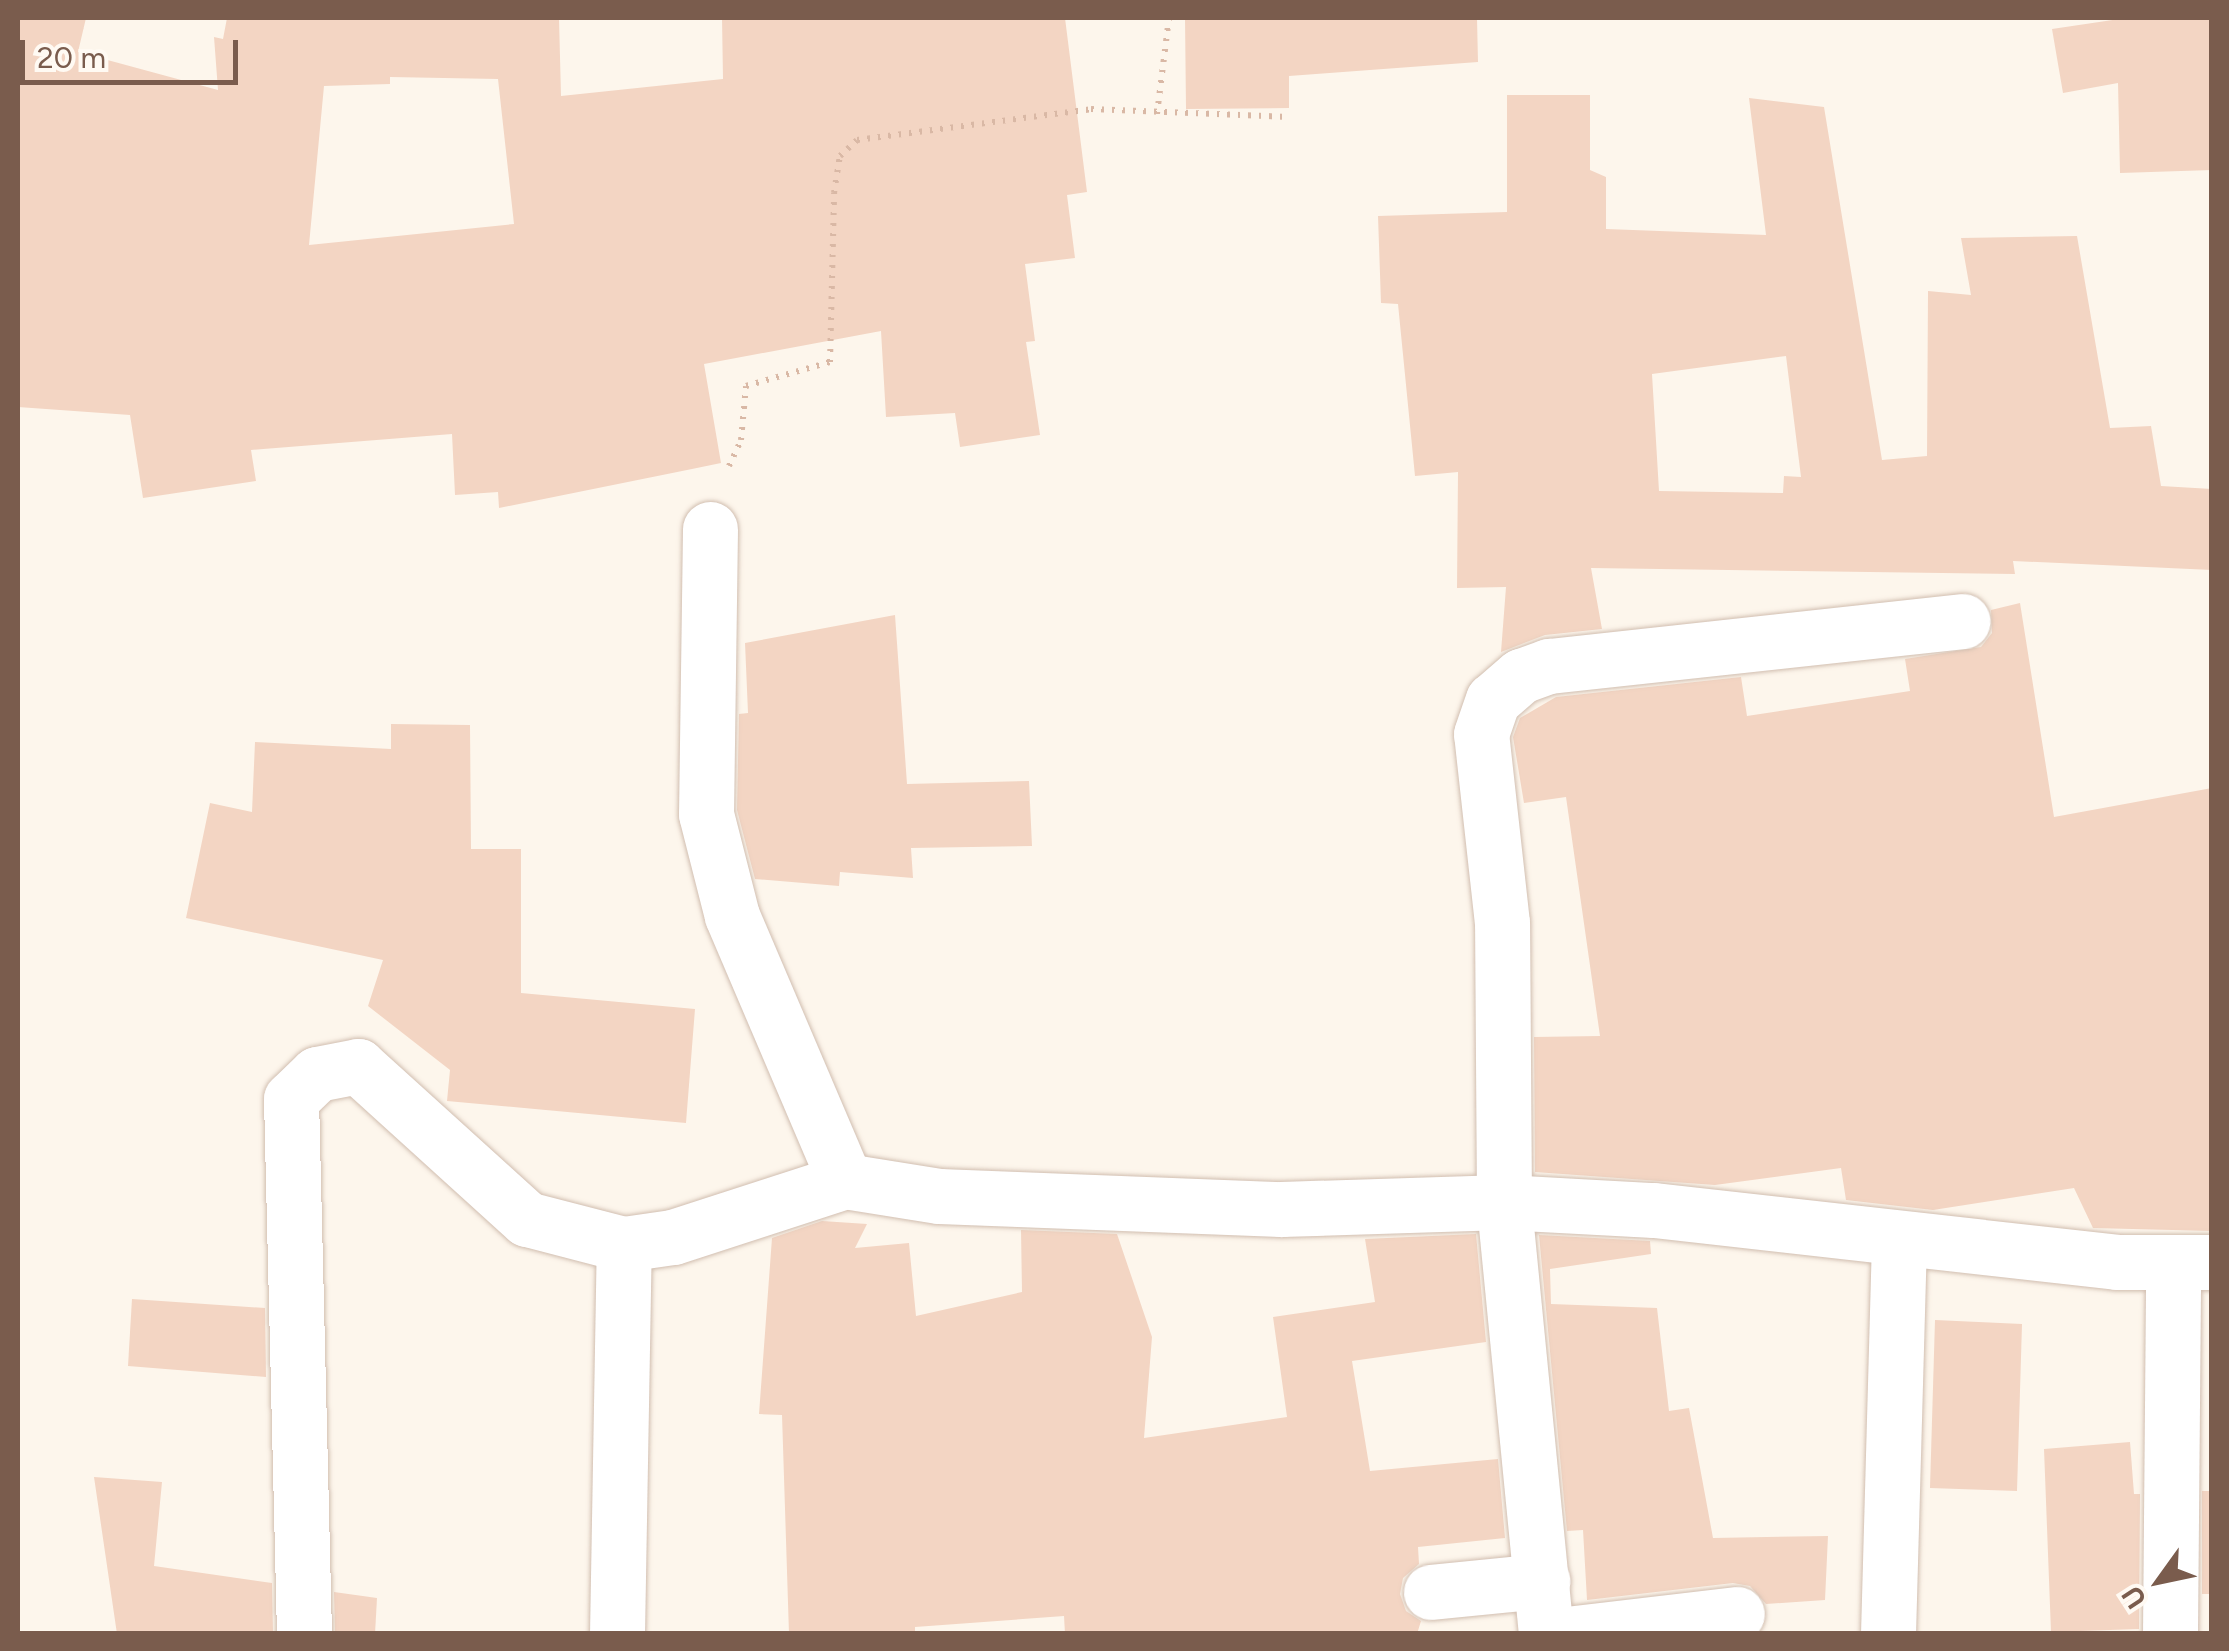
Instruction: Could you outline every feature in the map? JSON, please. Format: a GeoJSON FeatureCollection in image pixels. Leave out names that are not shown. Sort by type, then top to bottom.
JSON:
{"type":"FeatureCollection","features":[{"type":"Feature","properties":{"kind":"street"},"geometry":{"type":"LineString","coordinates":[[710,528],[706,814],[732,916],[845,1181]]}},
{"type":"Feature","properties":{"kind":"street"},"geometry":{"type":"LineString","coordinates":[[1432,1592],[1544,1607],[1504,1202],[1502,923],[1480,734],[1493,700],[1521,676],[1549,666],[1963,620]]}},
{"type":"Feature","properties":{"kind":"street"},"geometry":{"type":"LineString","coordinates":[[304,1634],[291,1099],[316,1074],[358,1066],[526,1220],[624,1244],[673,1236],[845,1181],[939,1196],[1281,1209],[1504,1202],[1654,1210],[1899,1238],[2192,1263],[2170,1634]]}},
{"type":"Feature","properties":{"kind":"street"},"geometry":{"type":"LineString","coordinates":[[1888,1634],[1899,1238]]}},
{"type":"Feature","properties":{"kind":"street"},"geometry":{"type":"LineString","coordinates":[[617,1634],[624,1244]]}},
{"type":"Feature","properties":{"kind":"street"},"geometry":{"type":"LineString","coordinates":[[1566,1634],[1737,1614]]}},
{"type":"Feature","properties":{"kind":"path"},"geometry":{"type":"LineString","coordinates":[[1158,114],[1169,18]]}},
{"type":"Feature","properties":{"kind":"path"},"geometry":{"type":"LineString","coordinates":[[710,528],[718,488],[741,440],[746,386],[830,362],[834,193],[847,146],[991,118],[1090,109],[1289,117]]}},
{"type":"Feature","properties":{"kind":"building"},"geometry":{"type":"Polygon","coordinates":[[[18,18],[86,18],[78,52],[218,90],[214,37],[223,39],[227,18],[559,18],[561,96],[723,79],[722,18],[1065,18],[1087,192],[1067,195],[1075,258],[1025,264],[1035,341],[1026,342],[1040,435],[960,447],[955,413],[886,417],[881,331],[704,364],[721,463],[499,508],[498,492],[455,495],[452,434],[251,450],[256,481],[143,498],[130,415],[18,407],[18,18]],[[390,77],[390,84],[324,86],[309,245],[514,224],[498,79],[390,77]]]}},
{"type":"Feature","properties":{"kind":"building"},"geometry":{"type":"Polygon","coordinates":[[[1185,18],[1477,18],[1478,62],[1289,76],[1289,108],[1186,109],[1185,18]]]}},
{"type":"Feature","properties":{"kind":"building"},"geometry":{"type":"Polygon","coordinates":[[[2126,18],[2212,18],[2212,170],[2120,173],[2118,83],[2063,93],[2052,29],[2126,18]]]}},
{"type":"Feature","properties":{"kind":"building"},"geometry":{"type":"Polygon","coordinates":[[[1507,95],[1590,95],[1590,170],[1606,177],[1606,229],[1766,235],[1749,98],[1824,107],[1882,460],[1927,456],[1928,291],[1971,295],[1961,238],[2077,236],[2110,428],[2151,426],[2161,486],[2212,489],[2212,570],[2013,561],[2015,574],[1591,568],[1602,629],[1545,635],[1501,652],[1506,587],[1457,588],[1458,472],[1415,476],[1398,304],[1381,303],[1378,216],[1507,212],[1507,95]],[[1786,356],[1652,374],[1659,491],[1783,493],[1784,476],[1801,477],[1786,356]]]}},
{"type":"Feature","properties":{"kind":"building"},"geometry":{"type":"Polygon","coordinates":[[[2020,603],[2054,817],[2212,788],[2212,1231],[2093,1228],[2074,1188],[1933,1210],[1846,1200],[1841,1168],[1715,1185],[1535,1172],[1534,1037],[1600,1036],[1566,797],[1524,803],[1513,737],[1520,718],[1556,697],[1741,677],[1747,716],[1910,691],[1905,659],[1981,647],[1992,633],[1991,610],[2020,603]]]}},
{"type":"Feature","properties":{"kind":"building"},"geometry":{"type":"Polygon","coordinates":[[[895,615],[907,784],[1029,781],[1032,846],[911,848],[913,878],[840,872],[839,886],[755,879],[737,810],[739,714],[748,713],[745,643],[895,615]]]}},
{"type":"Feature","properties":{"kind":"building"},"geometry":{"type":"Polygon","coordinates":[[[391,724],[470,725],[471,849],[521,849],[521,993],[695,1009],[686,1123],[447,1101],[450,1070],[368,1006],[383,960],[186,918],[210,803],[252,812],[255,742],[391,749],[391,724]]]}},
{"type":"Feature","properties":{"kind":"building"},"geometry":{"type":"Polygon","coordinates":[[[822,1221],[867,1224],[855,1248],[909,1243],[916,1316],[1022,1292],[1021,1230],[1117,1234],[1152,1337],[1144,1438],[1287,1417],[1273,1317],[1375,1302],[1365,1239],[1476,1234],[1486,1342],[1352,1361],[1370,1471],[1498,1459],[1505,1538],[1418,1547],[1419,1564],[1403,1578],[1400,1594],[1406,1611],[1421,1621],[1417,1634],[1065,1634],[1064,1616],[915,1627],[915,1634],[789,1634],[782,1415],[759,1414],[772,1238],[822,1221]]]}},
{"type":"Feature","properties":{"kind":"building"},"geometry":{"type":"Polygon","coordinates":[[[1539,1235],[1650,1241],[1651,1254],[1550,1269],[1551,1304],[1657,1308],[1669,1411],[1689,1408],[1713,1538],[1828,1536],[1825,1600],[1766,1604],[1750,1586],[1733,1583],[1587,1600],[1583,1530],[1567,1531],[1539,1235]]]}},
{"type":"Feature","properties":{"kind":"building"},"geometry":{"type":"Polygon","coordinates":[[[132,1299],[265,1308],[266,1377],[128,1366],[132,1299]]]}},
{"type":"Feature","properties":{"kind":"building"},"geometry":{"type":"Polygon","coordinates":[[[1935,1320],[2022,1324],[2017,1491],[1930,1488],[1935,1320]]]}},
{"type":"Feature","properties":{"kind":"building"},"geometry":{"type":"Polygon","coordinates":[[[2130,1442],[2134,1494],[2140,1494],[2139,1629],[2051,1632],[2044,1449],[2130,1442]]]}},
{"type":"Feature","properties":{"kind":"building"},"geometry":{"type":"Polygon","coordinates":[[[94,1477],[162,1482],[154,1566],[272,1583],[273,1634],[117,1634],[94,1477]]]}},
{"type":"Feature","properties":{"kind":"building"},"geometry":{"type":"Polygon","coordinates":[[[2202,1491],[2212,1491],[2212,1594],[2202,1594],[2202,1491]]]}},
{"type":"Feature","properties":{"kind":"building"},"geometry":{"type":"Polygon","coordinates":[[[334,1592],[377,1598],[375,1634],[335,1634],[334,1592]]]}}]}
